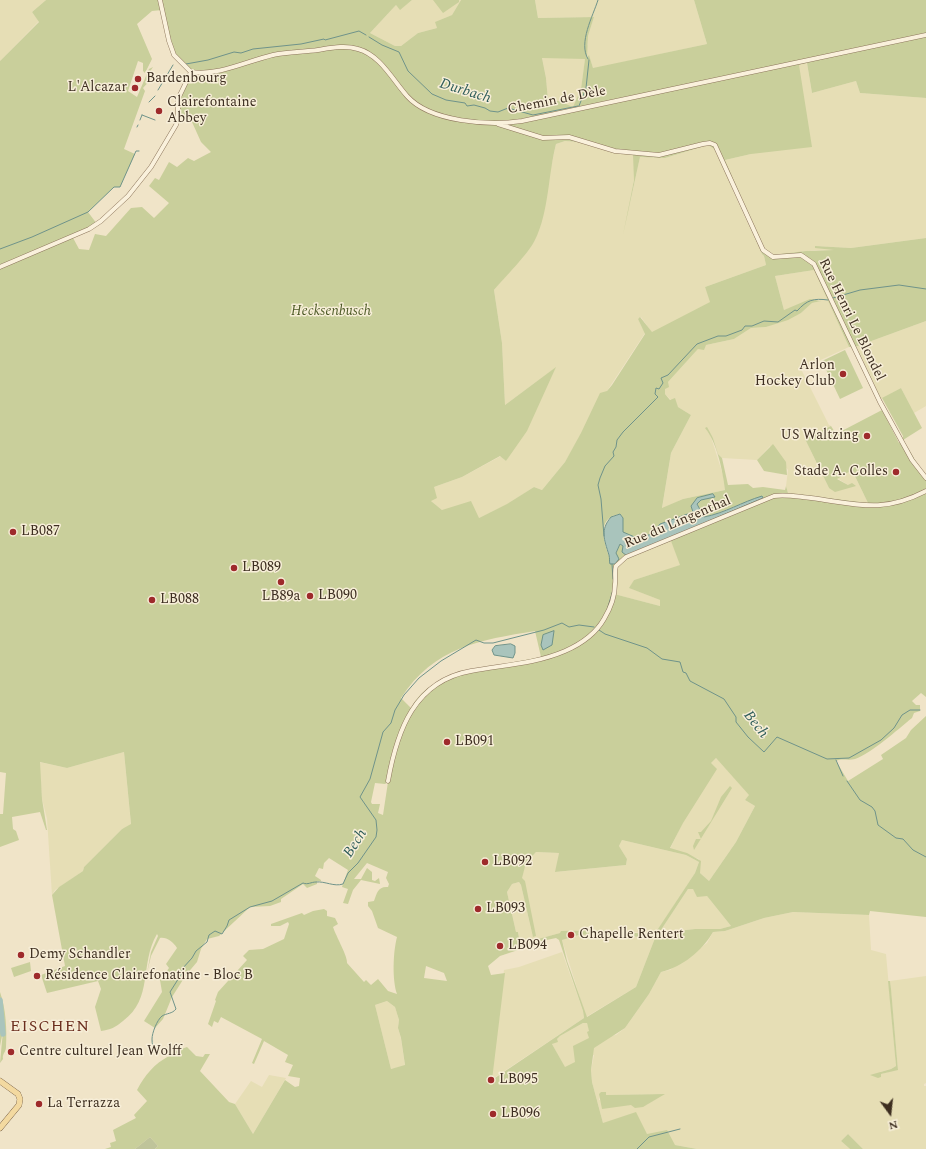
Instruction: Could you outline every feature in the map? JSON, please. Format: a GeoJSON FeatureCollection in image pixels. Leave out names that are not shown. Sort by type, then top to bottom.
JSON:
{"type":"FeatureCollection","features":[{"type":"Feature","properties":{"kind":"main road"},"geometry":{"type":"LineString","coordinates":[[0,1081],[18,1094],[20,1101],[0,1128]]}},
{"type":"Feature","properties":{"kind":"street"},"geometry":{"type":"LineString","coordinates":[[0,266],[89,229],[101,221],[128,196],[151,168],[176,126],[178,117],[178,98],[191,72],[174,55],[165,26],[160,0]]}},
{"type":"Feature","properties":{"kind":"street","name":"Chemin de Dèle"},"geometry":{"type":"LineString","coordinates":[[191,72],[206,72],[273,56],[350,47],[370,54],[380,62],[408,97],[425,110],[458,119],[497,124],[522,121],[926,35]]}},
{"type":"Feature","properties":{"kind":"street","name":"Rue Henri Le Blondel"},"geometry":{"type":"LineString","coordinates":[[497,124],[543,138],[569,137],[615,151],[659,155],[703,144],[710,143],[715,146],[763,250],[773,257],[802,255],[814,264],[865,374],[902,443],[926,478]]}},
{"type":"Feature","properties":{"kind":"street","name":"Rue du Lingenthal"},"geometry":{"type":"LineString","coordinates":[[388,781],[401,734],[412,709],[420,697],[429,689],[452,676],[470,671],[541,660],[569,649],[586,638],[606,616],[613,594],[616,566],[626,557],[774,496],[788,495],[868,507],[902,501],[926,491]]}},
{"type":"Feature","properties":{"kind":"shaded area"},"geometry":{"type":"Polygon","coordinates":[[[0,0],[46,0],[32,12],[39,21],[0,61],[0,0]]]}},
{"type":"Feature","properties":{"kind":"shaded area"},"geometry":{"type":"Polygon","coordinates":[[[412,0],[461,0],[452,15],[436,22],[437,28],[418,33],[401,46],[395,46],[370,33],[396,5],[400,9],[412,0]]]}},
{"type":"Feature","properties":{"kind":"shaded area"},"geometry":{"type":"Polygon","coordinates":[[[535,0],[694,0],[707,44],[596,68],[593,68],[589,56],[585,60],[581,90],[573,108],[559,101],[548,100],[542,58],[588,45],[588,36],[594,17],[538,18],[535,0]]]}},
{"type":"Feature","properties":{"kind":"shaded area"},"geometry":{"type":"Polygon","coordinates":[[[807,63],[812,93],[856,81],[860,93],[926,98],[926,238],[851,248],[815,246],[839,250],[815,250],[778,255],[773,255],[764,249],[725,160],[751,154],[799,65],[807,63]]]}},
{"type":"Feature","properties":{"kind":"shaded area"},"geometry":{"type":"Polygon","coordinates":[[[565,141],[579,142],[615,153],[634,155],[634,180],[628,212],[640,157],[665,158],[708,145],[713,146],[764,256],[766,265],[705,287],[711,302],[652,333],[641,317],[638,319],[645,333],[607,391],[565,462],[542,490],[534,487],[508,504],[479,518],[442,510],[431,501],[434,487],[462,477],[501,456],[506,461],[555,368],[505,405],[502,343],[494,290],[535,240],[556,144],[565,141]]]}},
{"type":"Feature","properties":{"kind":"shaded area"},"geometry":{"type":"Polygon","coordinates":[[[814,270],[849,347],[801,369],[829,425],[831,426],[805,439],[829,488],[848,485],[837,478],[852,470],[868,503],[788,493],[786,486],[788,470],[770,446],[757,460],[722,458],[718,454],[713,438],[710,434],[723,475],[725,490],[683,499],[662,509],[671,453],[691,415],[678,407],[665,394],[665,388],[668,382],[698,349],[706,345],[734,339],[751,328],[766,327],[801,313],[812,303],[820,301],[819,299],[784,310],[775,276],[814,270]]]}},
{"type":"Feature","properties":{"kind":"shaded area"},"geometry":{"type":"Polygon","coordinates":[[[926,321],[926,406],[914,413],[901,388],[881,399],[855,347],[926,321]]]}},
{"type":"Feature","properties":{"kind":"shaded area"},"geometry":{"type":"Polygon","coordinates":[[[671,540],[681,565],[634,580],[630,588],[660,600],[660,606],[613,594],[616,566],[626,559],[671,540]]]}},
{"type":"Feature","properties":{"kind":"shaded area"},"geometry":{"type":"Polygon","coordinates":[[[124,752],[131,825],[122,829],[84,867],[83,871],[55,890],[52,895],[47,819],[42,799],[39,762],[67,768],[124,752]]]}},
{"type":"Feature","properties":{"kind":"shaded area"},"geometry":{"type":"Polygon","coordinates":[[[716,758],[750,795],[745,800],[755,806],[736,842],[709,881],[700,873],[699,859],[670,849],[711,763],[716,758]]]}},
{"type":"Feature","properties":{"kind":"shaded area"},"geometry":{"type":"Polygon","coordinates":[[[622,840],[686,855],[699,862],[695,873],[656,933],[579,930],[564,932],[520,944],[507,892],[512,884],[519,882],[521,885],[533,937],[521,878],[526,863],[536,852],[559,853],[556,872],[626,865],[627,859],[619,846],[622,840]]]}},
{"type":"Feature","properties":{"kind":"shaded area"},"geometry":{"type":"Polygon","coordinates":[[[688,889],[693,889],[707,896],[731,926],[720,929],[695,929],[659,933],[688,889]]]}},
{"type":"Feature","properties":{"kind":"shaded area"},"geometry":{"type":"Polygon","coordinates":[[[793,912],[869,915],[871,950],[886,954],[896,1066],[880,1072],[881,1074],[898,1069],[890,981],[926,976],[926,1083],[924,1086],[926,1086],[926,1149],[863,1149],[848,1134],[841,1141],[850,1149],[697,1149],[675,1145],[647,1134],[603,1123],[592,1082],[591,1070],[594,1055],[565,1068],[552,1044],[560,1036],[583,1023],[587,1023],[592,1038],[616,1035],[625,1028],[649,994],[661,972],[670,970],[707,943],[713,932],[725,931],[764,918],[793,912]],[[601,1092],[599,1100],[646,1105],[663,1094],[606,1095],[606,1092],[601,1092]]]}},
{"type":"Feature","properties":{"kind":"shaded area"},"geometry":{"type":"Polygon","coordinates":[[[596,934],[655,938],[636,987],[586,1017],[562,940],[579,935],[596,934]]]}},
{"type":"Feature","properties":{"kind":"shaded area"},"geometry":{"type":"Polygon","coordinates":[[[562,952],[583,1011],[584,1018],[491,1080],[504,970],[519,967],[562,952]]]}},
{"type":"Feature","properties":{"kind":"shaded area"},"geometry":{"type":"Polygon","coordinates":[[[387,1001],[395,1007],[399,1020],[398,1028],[405,1066],[391,1069],[375,1005],[387,1001]]]}},
{"type":"Feature","properties":{"kind":"shaded area"},"geometry":{"type":"Polygon","coordinates":[[[269,1075],[286,1078],[253,1134],[235,1104],[251,1081],[262,1087],[269,1075]]]}},
{"type":"Feature","properties":{"kind":"green space","name":"Hecksenbusch"},"geometry":{"type":"Polygon","coordinates":[[[46,0],[412,0],[400,10],[396,5],[370,33],[395,46],[401,46],[418,33],[437,28],[435,22],[452,15],[461,0],[535,0],[538,18],[594,17],[588,36],[587,58],[589,55],[593,68],[707,44],[694,0],[926,0],[926,98],[860,93],[856,81],[812,93],[807,63],[799,65],[812,147],[751,154],[725,160],[764,249],[773,255],[806,251],[834,250],[815,248],[815,246],[851,248],[926,238],[926,321],[855,347],[849,347],[814,270],[775,276],[784,310],[810,299],[821,301],[812,303],[801,313],[788,320],[766,327],[751,328],[734,339],[706,345],[704,350],[698,349],[668,382],[669,387],[665,389],[665,394],[670,400],[675,398],[678,407],[691,415],[671,453],[662,508],[683,499],[725,490],[719,458],[713,441],[705,428],[707,427],[713,438],[718,454],[722,458],[728,485],[748,484],[753,488],[763,487],[785,490],[786,486],[788,493],[868,503],[852,470],[837,479],[848,485],[852,483],[856,486],[835,492],[829,488],[805,439],[831,426],[836,434],[882,410],[899,443],[903,440],[926,478],[926,697],[921,693],[912,701],[916,705],[920,705],[920,711],[914,713],[912,718],[877,747],[855,759],[836,761],[848,781],[883,759],[881,755],[906,738],[911,730],[926,716],[926,917],[870,911],[869,915],[793,912],[764,918],[725,931],[713,932],[709,939],[691,957],[676,967],[661,972],[649,994],[625,1028],[594,1048],[591,1070],[592,1082],[603,1123],[636,1112],[647,1134],[667,1130],[675,1145],[697,1149],[155,1149],[158,1146],[150,1137],[135,1149],[105,1149],[111,1147],[110,1143],[116,1141],[113,1130],[136,1118],[134,1115],[147,1101],[137,1090],[143,1079],[154,1066],[169,1056],[168,1054],[187,1047],[196,1056],[203,1057],[205,1054],[210,1054],[200,1071],[229,1102],[235,1104],[253,1134],[285,1080],[295,1087],[299,1086],[300,1078],[288,1076],[293,1065],[285,1062],[288,1055],[264,1041],[254,1064],[252,1063],[262,1039],[221,1017],[218,1023],[214,1021],[212,1027],[208,1024],[218,992],[247,960],[243,956],[249,950],[263,949],[284,939],[289,924],[288,922],[280,926],[271,926],[271,924],[302,913],[304,915],[313,911],[324,909],[327,911],[327,916],[335,918],[338,924],[333,927],[346,956],[347,963],[364,982],[366,980],[371,985],[378,979],[388,991],[397,994],[394,981],[394,966],[397,937],[378,928],[372,911],[368,906],[368,902],[374,901],[380,889],[388,887],[389,884],[386,878],[388,872],[367,863],[354,879],[361,879],[367,868],[372,872],[372,880],[375,881],[379,878],[380,884],[361,880],[353,890],[348,904],[343,903],[348,889],[342,887],[348,870],[329,858],[324,863],[323,869],[319,868],[315,876],[321,880],[317,881],[317,884],[307,888],[303,884],[281,899],[281,902],[270,906],[250,907],[219,936],[207,939],[201,949],[197,962],[186,975],[172,997],[163,1019],[155,1028],[144,1021],[162,992],[160,980],[169,968],[166,964],[177,948],[170,940],[160,938],[151,956],[147,973],[151,952],[158,936],[157,934],[148,957],[143,992],[139,1002],[133,1012],[115,1027],[101,1031],[95,1007],[101,989],[98,981],[47,993],[41,975],[65,966],[52,895],[59,887],[83,871],[84,867],[122,829],[131,824],[124,752],[67,768],[40,762],[42,799],[47,830],[40,812],[12,817],[13,829],[16,831],[19,840],[0,847],[0,814],[3,814],[6,773],[0,772],[0,61],[39,22],[32,12],[46,0]],[[162,10],[152,11],[137,24],[152,59],[145,73],[143,71],[143,63],[138,61],[128,91],[137,97],[149,69],[153,67],[151,70],[152,78],[143,88],[145,91],[124,149],[135,154],[120,187],[114,187],[88,212],[97,224],[72,236],[79,249],[89,250],[95,234],[106,236],[131,208],[142,207],[154,218],[169,203],[149,186],[155,178],[159,180],[169,162],[177,167],[188,158],[194,161],[211,152],[201,142],[192,122],[178,117],[178,99],[191,72],[174,55],[162,10]],[[542,58],[548,100],[559,101],[573,107],[581,89],[585,59],[542,58]],[[565,141],[556,144],[546,205],[540,229],[532,246],[494,290],[502,343],[505,405],[556,367],[527,431],[506,461],[500,456],[462,477],[434,487],[437,498],[431,501],[442,510],[471,501],[479,518],[507,504],[534,487],[542,490],[565,462],[600,393],[607,391],[612,385],[645,334],[638,319],[640,317],[652,332],[710,302],[705,287],[766,265],[764,256],[716,150],[708,145],[665,158],[640,157],[623,235],[634,180],[633,155],[615,153],[579,142],[565,141]],[[715,497],[697,498],[693,512],[660,524],[652,534],[636,538],[622,532],[623,518],[620,514],[611,517],[604,526],[603,532],[612,564],[615,564],[616,553],[620,544],[623,546],[763,498],[704,517],[697,504],[701,500],[715,497]],[[671,541],[626,559],[616,566],[614,594],[660,606],[660,600],[629,588],[634,580],[680,565],[671,541]],[[535,631],[477,643],[443,657],[428,667],[414,681],[401,698],[411,708],[421,694],[427,689],[456,673],[464,670],[463,672],[541,657],[535,631]],[[716,758],[711,763],[717,769],[683,823],[670,848],[687,853],[701,861],[700,873],[709,881],[736,842],[755,806],[745,800],[749,795],[716,758]],[[388,782],[385,784],[375,783],[371,802],[372,804],[380,804],[378,813],[383,815],[388,782]],[[622,840],[619,846],[627,859],[626,865],[555,872],[559,853],[536,852],[526,863],[522,878],[525,881],[536,936],[533,937],[519,882],[512,884],[507,892],[520,944],[560,933],[561,931],[604,930],[646,934],[656,932],[695,873],[699,862],[686,855],[622,840]],[[688,889],[659,933],[695,929],[720,929],[731,926],[707,896],[697,897],[693,889],[688,889]],[[596,934],[579,935],[562,940],[567,961],[587,1017],[636,987],[655,938],[596,934]],[[556,938],[518,946],[518,950],[500,956],[488,966],[491,975],[505,973],[492,1080],[584,1018],[559,940],[556,938]],[[426,966],[424,978],[447,981],[444,973],[426,966]],[[387,1001],[375,1005],[391,1069],[405,1065],[398,1028],[399,1020],[395,1007],[387,1001]],[[583,1023],[560,1036],[557,1039],[558,1042],[552,1044],[565,1067],[575,1062],[573,1046],[589,1038],[587,1023],[583,1023]]]}},
{"type":"Feature","properties":{"kind":"green space"},"geometry":{"type":"Polygon","coordinates":[[[433,0],[459,0],[459,2],[443,13],[433,0]]]}},
{"type":"Feature","properties":{"kind":"green space","name":"Arlon Hockey Club"},"geometry":{"type":"Polygon","coordinates":[[[845,350],[863,388],[840,399],[822,361],[845,350]]]}},
{"type":"Feature","properties":{"kind":"green space"},"geometry":{"type":"Polygon","coordinates":[[[901,388],[922,428],[903,440],[903,436],[882,398],[901,388]]]}},
{"type":"Feature","properties":{"kind":"green space"},"geometry":{"type":"Polygon","coordinates":[[[773,444],[786,462],[787,475],[764,471],[757,460],[773,444]]]}},
{"type":"Feature","properties":{"kind":"green space"},"geometry":{"type":"Polygon","coordinates":[[[730,786],[732,788],[701,839],[698,832],[701,832],[711,821],[721,797],[730,786]]]}},
{"type":"Feature","properties":{"kind":"green space"},"geometry":{"type":"Polygon","coordinates":[[[696,839],[701,839],[694,850],[693,846],[696,839]]]}},
{"type":"Feature","properties":{"kind":"green space"},"geometry":{"type":"Polygon","coordinates":[[[30,962],[31,971],[14,977],[11,968],[30,962]]]}},
{"type":"Feature","properties":{"kind":"green space"},"geometry":{"type":"Polygon","coordinates":[[[888,981],[890,981],[891,989],[898,1070],[881,1074],[881,1077],[878,1078],[870,1075],[896,1066],[888,981]]]}},
{"type":"Feature","properties":{"kind":"green space"},"geometry":{"type":"Polygon","coordinates":[[[0,992],[6,1019],[6,1049],[0,1063],[3,1031],[0,1046],[0,992]]]}},
{"type":"Feature","properties":{"kind":"green space"},"geometry":{"type":"Polygon","coordinates":[[[601,1092],[606,1092],[606,1095],[665,1094],[643,1107],[635,1108],[631,1105],[602,1109],[599,1094],[601,1092]]]}},
{"type":"Feature","properties":{"kind":"green space"},"geometry":{"type":"Polygon","coordinates":[[[848,1134],[863,1149],[850,1149],[841,1141],[848,1134]]]}},
{"type":"Feature","properties":{"kind":"green space"},"geometry":{"type":"Polygon","coordinates":[[[150,1137],[158,1146],[155,1149],[135,1149],[150,1137]]]}},
{"type":"Feature","properties":{"kind":"water"},"geometry":{"type":"Polygon","coordinates":[[[713,494],[715,497],[701,500],[697,504],[704,517],[719,513],[762,496],[763,498],[627,556],[622,552],[623,546],[620,544],[616,553],[619,559],[615,564],[610,564],[604,531],[605,526],[611,517],[620,514],[623,518],[623,532],[637,538],[652,534],[660,524],[693,512],[691,506],[697,498],[713,494]]]}},
{"type":"Feature","properties":{"kind":"water"},"geometry":{"type":"Polygon","coordinates":[[[554,631],[552,645],[543,650],[541,645],[543,635],[554,631]]]}},
{"type":"Feature","properties":{"kind":"water"},"geometry":{"type":"Polygon","coordinates":[[[511,644],[515,646],[513,658],[494,655],[492,650],[495,646],[511,644]]]}},
{"type":"Feature","properties":{"kind":"waterway","name":"Durbach"},"geometry":{"type":"LineString","coordinates":[[588,59],[585,53],[585,38],[598,0]]}},
{"type":"Feature","properties":{"kind":"waterway","name":"Durbach"},"geometry":{"type":"LineString","coordinates":[[186,64],[208,60],[234,52],[241,53],[253,49],[325,40],[359,31],[366,35]]}},
{"type":"Feature","properties":{"kind":"waterway","name":"Durbach"},"geometry":{"type":"LineString","coordinates":[[369,37],[382,45],[399,52],[408,71],[432,94],[446,100],[465,103],[467,106],[474,105],[490,111],[498,112],[508,108],[533,115],[578,106]]}},
{"type":"Feature","properties":{"kind":"waterway","name":"Durbach"},"geometry":{"type":"LineString","coordinates":[[579,106],[586,88],[589,60]]}},
{"type":"Feature","properties":{"kind":"waterway","name":"Durbach"},"geometry":{"type":"LineString","coordinates":[[158,90],[173,65]]}},
{"type":"Feature","properties":{"kind":"waterway","name":"Durbach"},"geometry":{"type":"LineString","coordinates":[[149,102],[155,96]]}},
{"type":"Feature","properties":{"kind":"waterway"},"geometry":{"type":"LineString","coordinates":[[142,115],[155,120]]}},
{"type":"Feature","properties":{"kind":"waterway","name":"Durbach"},"geometry":{"type":"LineString","coordinates":[[140,120],[142,115]]}},
{"type":"Feature","properties":{"kind":"waterway"},"geometry":{"type":"LineString","coordinates":[[0,249],[32,237],[88,212],[114,187],[120,187],[136,151],[139,151]]}},
{"type":"Feature","properties":{"kind":"waterway"},"geometry":{"type":"LineString","coordinates":[[833,298],[860,290],[899,285],[926,289]]}},
{"type":"Feature","properties":{"kind":"waterway"},"geometry":{"type":"LineString","coordinates":[[604,536],[601,499],[598,485],[600,478],[605,466],[614,456],[613,452],[616,447],[617,440],[658,397],[655,394],[656,388],[659,389],[663,383],[661,378],[668,375],[697,344],[718,336],[726,336],[742,330],[745,326],[752,326],[764,321],[778,322],[795,310],[797,311],[807,302],[818,299],[828,300]]}},
{"type":"Feature","properties":{"kind":"waterway"},"geometry":{"type":"LineString","coordinates":[[612,564],[613,579]]}},
{"type":"Feature","properties":{"kind":"waterway"},"geometry":{"type":"LineString","coordinates":[[607,610],[613,590]]}},
{"type":"Feature","properties":{"kind":"waterway","name":"Bech"},"geometry":{"type":"LineString","coordinates":[[154,1052],[152,1036],[157,1023],[162,1016],[173,1012],[176,1009],[170,992],[182,973],[182,969],[196,951],[207,942],[209,935],[215,931],[222,934],[229,920],[250,907],[272,901],[303,883],[319,882],[336,885],[343,884],[348,873],[358,863],[376,837],[377,830],[376,820],[360,797],[370,779],[383,732],[391,723],[395,710],[404,695],[419,678],[441,661],[476,640],[484,643],[493,643],[544,630],[562,623],[569,627],[579,625],[594,627]]}},
{"type":"Feature","properties":{"kind":"waterway","name":"Bech"},"geometry":{"type":"LineString","coordinates":[[599,630],[605,634],[647,648],[662,659],[680,662],[683,672],[686,673],[690,681],[724,699],[736,717],[736,722],[748,737],[764,752],[777,737],[827,759],[849,758],[881,740],[894,728],[902,715],[910,710],[920,710]]}},
{"type":"Feature","properties":{"kind":"waterway"},"geometry":{"type":"LineString","coordinates":[[836,760],[843,776]]}},
{"type":"Feature","properties":{"kind":"waterway"},"geometry":{"type":"LineString","coordinates":[[847,781],[860,800],[872,807],[875,811],[878,825],[896,838],[903,839],[913,850],[926,857]]}},
{"type":"Feature","properties":{"kind":"waterway"},"geometry":{"type":"LineString","coordinates":[[0,1000],[3,1034]]}},
{"type":"Feature","properties":{"kind":"waterway"},"geometry":{"type":"LineString","coordinates":[[637,1149],[649,1137],[680,1129]]}},
{"type":"Feature","properties":{"kind":"place","name":"Bardenbourg"},"geometry":{"type":"Point","coordinates":[138,79]}},
{"type":"Feature","properties":{"kind":"place","name":"L'Alcazar"},"geometry":{"type":"Point","coordinates":[135,88]}},
{"type":"Feature","properties":{"kind":"place","name":"Clairefontaine Abbey"},"geometry":{"type":"Point","coordinates":[159,111]}},
{"type":"Feature","properties":{"kind":"place","name":"Arlon Hockey Club"},"geometry":{"type":"Point","coordinates":[843,374]}},
{"type":"Feature","properties":{"kind":"place","name":"US Waltzing"},"geometry":{"type":"Point","coordinates":[867,436]}},
{"type":"Feature","properties":{"kind":"place","name":"Stade A. Colles"},"geometry":{"type":"Point","coordinates":[896,472]}},
{"type":"Feature","properties":{"kind":"place","name":"LB087"},"geometry":{"type":"Point","coordinates":[13,532]}},
{"type":"Feature","properties":{"kind":"place","name":"LB089"},"geometry":{"type":"Point","coordinates":[234,568]}},
{"type":"Feature","properties":{"kind":"place","name":"LB89a"},"geometry":{"type":"Point","coordinates":[281,582]}},
{"type":"Feature","properties":{"kind":"place","name":"LB090"},"geometry":{"type":"Point","coordinates":[310,596]}},
{"type":"Feature","properties":{"kind":"place","name":"LB088"},"geometry":{"type":"Point","coordinates":[152,600]}},
{"type":"Feature","properties":{"kind":"place","name":"LB091"},"geometry":{"type":"Point","coordinates":[447,742]}},
{"type":"Feature","properties":{"kind":"place","name":"LB092"},"geometry":{"type":"Point","coordinates":[485,862]}},
{"type":"Feature","properties":{"kind":"place","name":"LB093"},"geometry":{"type":"Point","coordinates":[478,909]}},
{"type":"Feature","properties":{"kind":"place","name":"Chapelle Rentert"},"geometry":{"type":"Point","coordinates":[571,935]}},
{"type":"Feature","properties":{"kind":"place","name":"LB094"},"geometry":{"type":"Point","coordinates":[500,946]}},
{"type":"Feature","properties":{"kind":"place","name":"Demy Schandler"},"geometry":{"type":"Point","coordinates":[21,955]}},
{"type":"Feature","properties":{"kind":"place","name":"Résidence Clairefonatine - Bloc B"},"geometry":{"type":"Point","coordinates":[37,976]}},
{"type":"Feature","properties":{"kind":"place","name":"Centre culturel Jean Wolff"},"geometry":{"type":"Point","coordinates":[11,1052]}},
{"type":"Feature","properties":{"kind":"place","name":"LB095"},"geometry":{"type":"Point","coordinates":[491,1080]}},
{"type":"Feature","properties":{"kind":"place","name":"La Terrazza"},"geometry":{"type":"Point","coordinates":[39,1104]}},
{"type":"Feature","properties":{"kind":"place","name":"LB096"},"geometry":{"type":"Point","coordinates":[493,1114]}},
{"type":"Feature","properties":{"kind":"district","name":"EISCHEN"},"geometry":{"type":"Point","coordinates":[50,1028]}}]}
